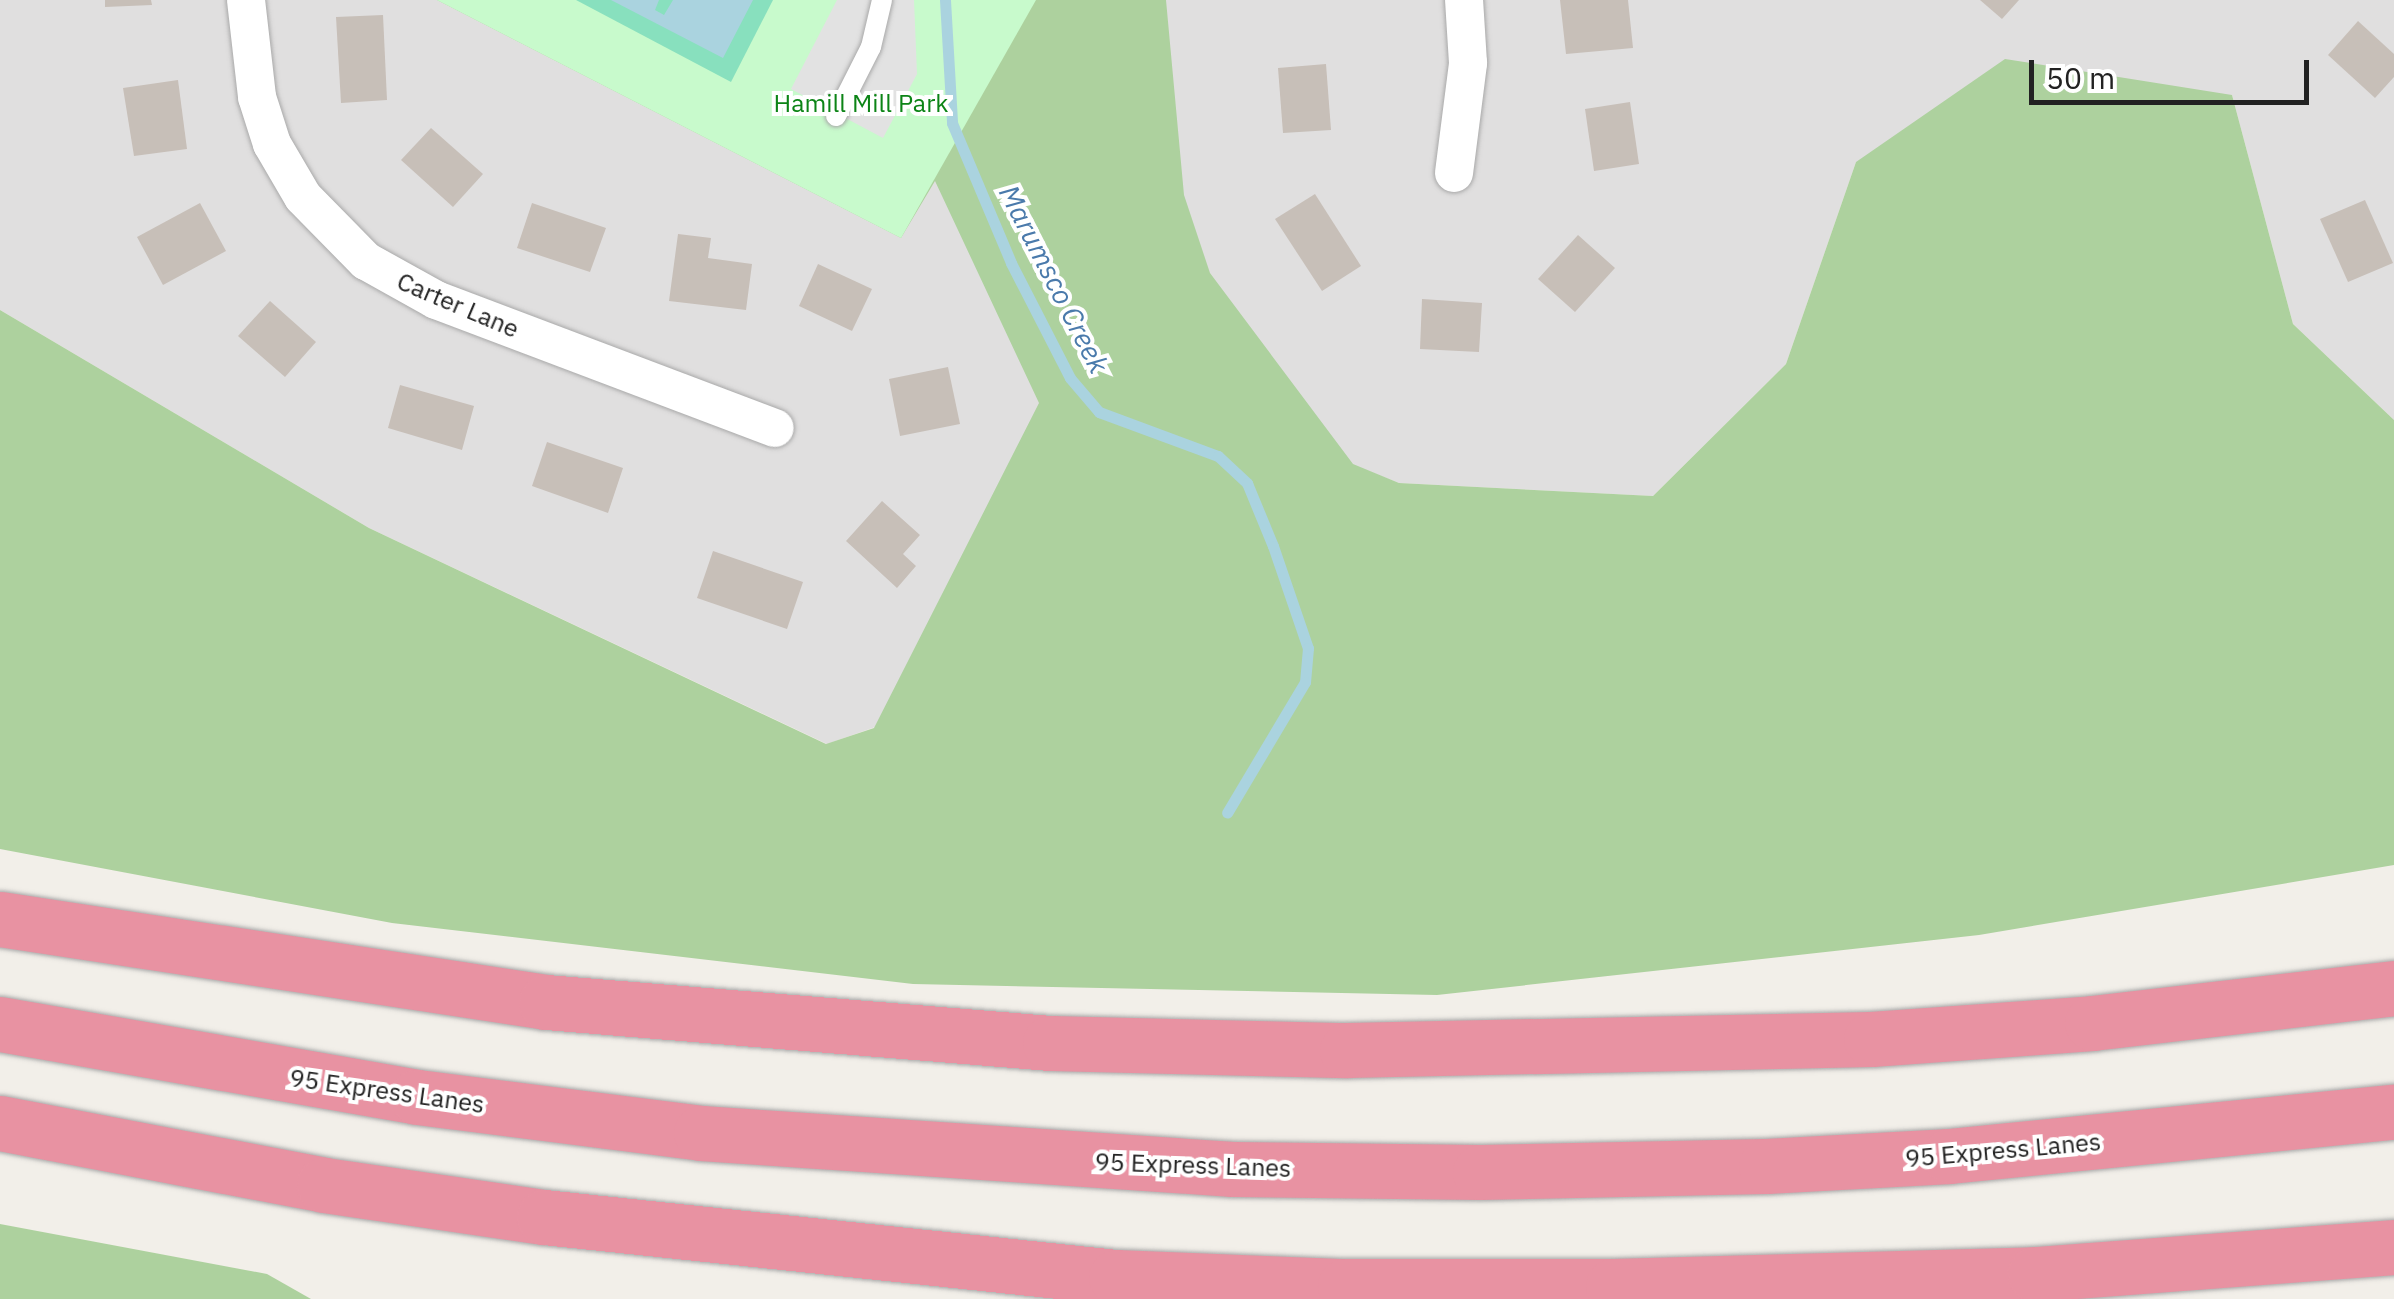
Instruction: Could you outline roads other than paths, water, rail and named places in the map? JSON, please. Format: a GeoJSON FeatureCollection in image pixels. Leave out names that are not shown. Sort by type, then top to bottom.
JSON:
{"type":"FeatureCollection","features":[{"type":"Feature","properties":{"kind":"highway"},"geometry":{"type":"LineString","coordinates":[[0,919],[546,1002],[1050,1043],[1346,1050],[1872,1039],[2092,1023],[2394,988]]}},
{"type":"Feature","properties":{"kind":"highway","name":"95 Express Lanes"},"geometry":{"type":"LineString","coordinates":[[0,1024],[416,1097],[701,1132],[1233,1169],[1480,1172],[1766,1166],[2193,1134],[2394,1112]]}},
{"type":"Feature","properties":{"kind":"highway"},"geometry":{"type":"LineString","coordinates":[[0,1123],[324,1186],[544,1218],[1116,1277],[1345,1286],[1613,1286],[2035,1274],[2394,1246]]}},
{"type":"Feature","properties":{"kind":"highway"},"geometry":{"type":"LineString","coordinates":[[2193,1134],[2394,1128]]}},
{"type":"Feature","properties":{"kind":"street","name":"Carter Lane"},"geometry":{"type":"LineString","coordinates":[[246,0],[256,97],[272,144],[303,196],[366,261],[436,300],[775,428]]}},
{"type":"Feature","properties":{"kind":"street"},"geometry":{"type":"LineString","coordinates":[[1454,173],[1468,63],[1464,0]]}},
{"type":"Feature","properties":{"kind":"lane"},"geometry":{"type":"LineString","coordinates":[[836,116],[871,47],[882,0]]}},
{"type":"Feature","properties":{"kind":"water"},"geometry":{"type":"Polygon","coordinates":[[[611,0],[659,0],[655,10],[664,15],[673,0],[753,0],[723,58],[611,0]]]}},
{"type":"Feature","properties":{"kind":"waterway","name":"Marumsco Creek"},"geometry":{"type":"LineString","coordinates":[[945,0],[952,123],[1011,263],[1070,378],[1099,412],[1218,456],[1247,483],[1273,546],[1308,648],[1305,682],[1227,813]]}},
{"type":"Feature","properties":{"kind":"park label","name":"Hamill Mill Park"},"geometry":{"type":"Point","coordinates":[861,103]}}]}
